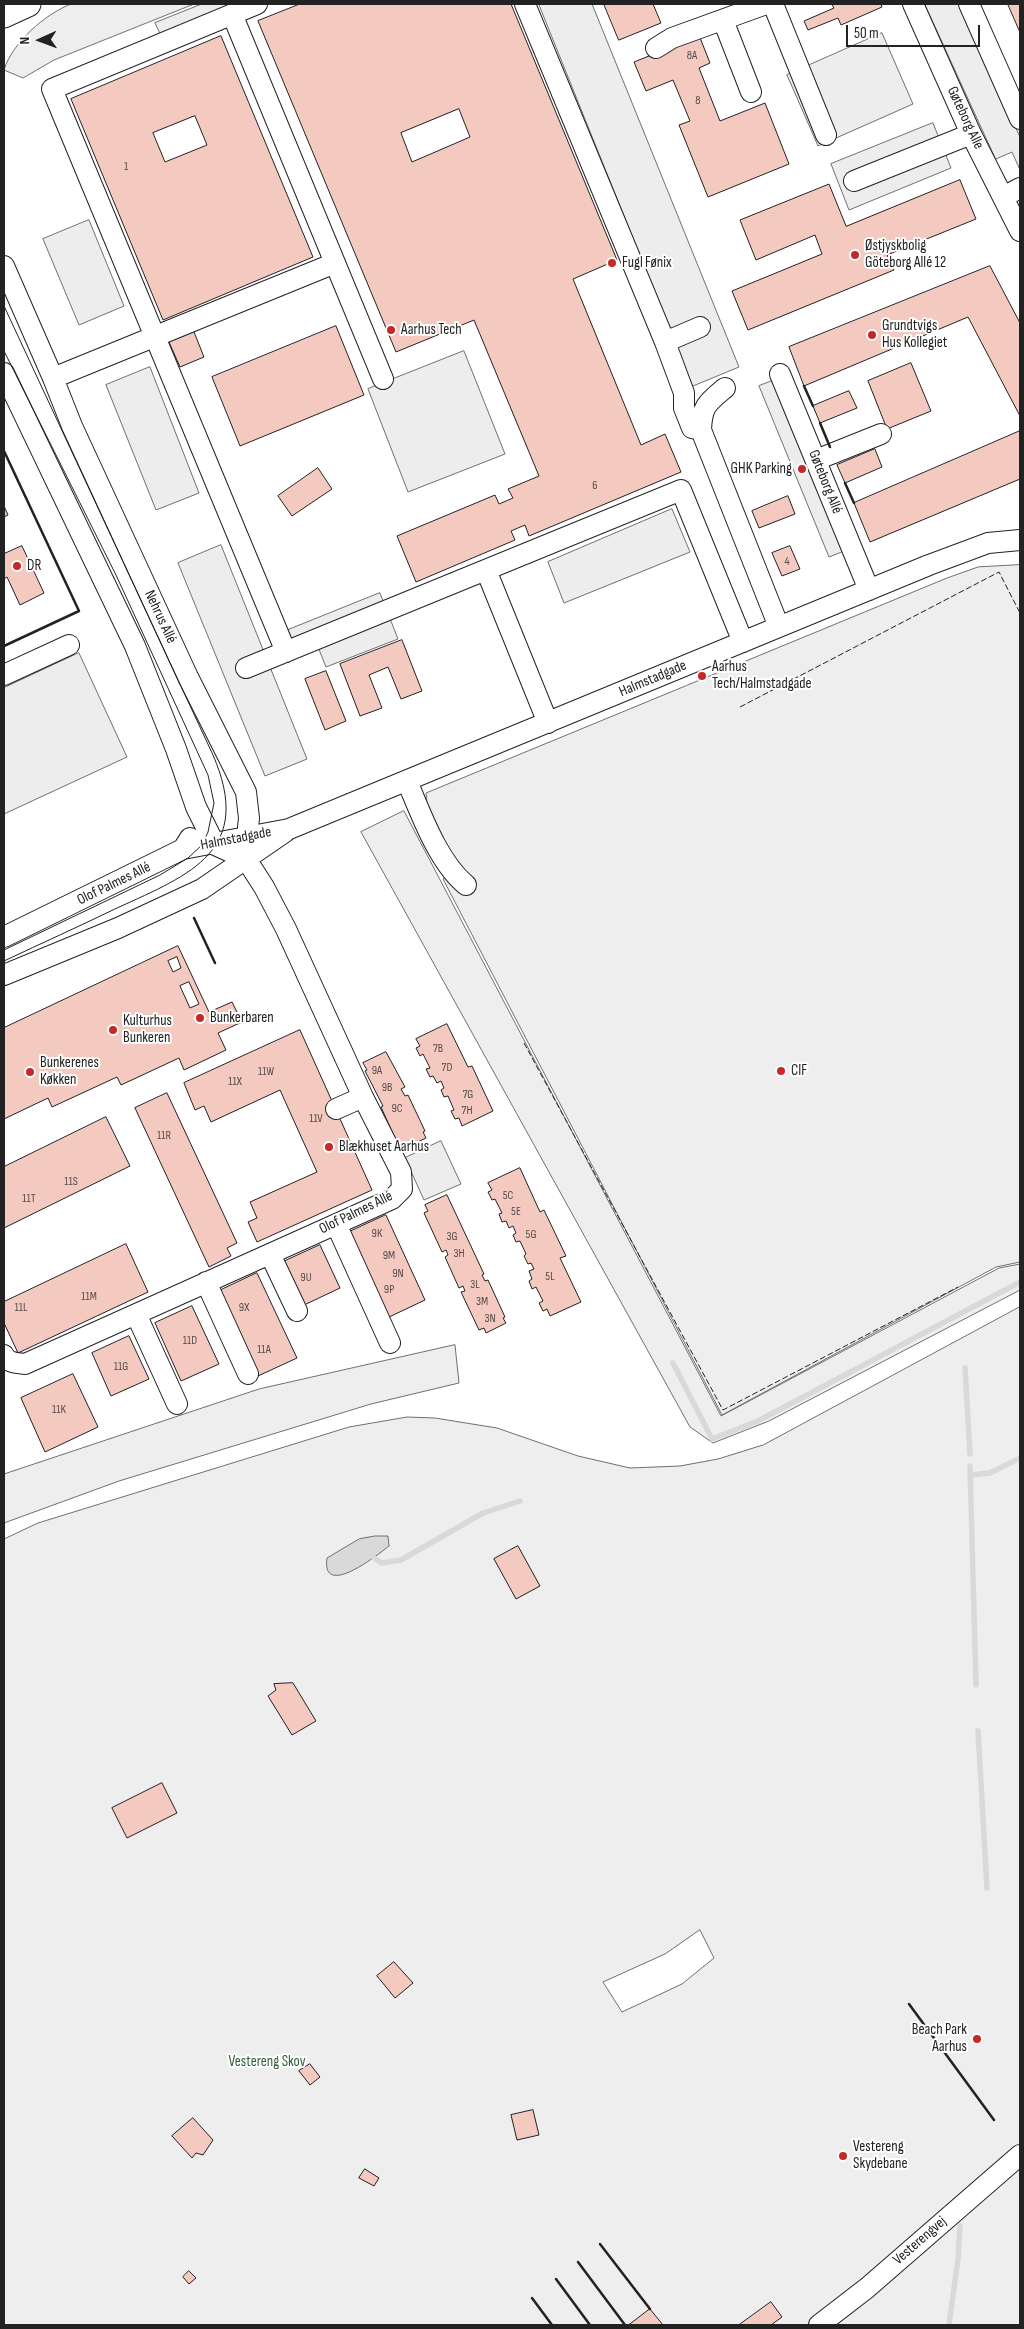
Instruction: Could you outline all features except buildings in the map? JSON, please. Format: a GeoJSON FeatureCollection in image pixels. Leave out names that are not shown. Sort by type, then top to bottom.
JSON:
{"type":"FeatureCollection","features":[{"type":"Feature","properties":{"kind":"main road"},"geometry":{"type":"LineString","coordinates":[[4,16],[28,4]]}},
{"type":"Feature","properties":{"kind":"street"},"geometry":{"type":"LineString","coordinates":[[257,4],[52,88],[286,652]]}},
{"type":"Feature","properties":{"kind":"street"},"geometry":{"type":"LineString","coordinates":[[525,4],[665,342],[684,393],[686,414],[692,428],[701,430]]}},
{"type":"Feature","properties":{"kind":"street"},"geometry":{"type":"LineString","coordinates":[[656,48],[672,38],[766,4]]}},
{"type":"Feature","properties":{"kind":"street"},"geometry":{"type":"LineString","coordinates":[[773,4],[826,135]]}},
{"type":"Feature","properties":{"kind":"street","name":"Gøteborg Alle"},"geometry":{"type":"LineString","coordinates":[[913,4],[971,134],[1012,193],[1020,231]]}},
{"type":"Feature","properties":{"kind":"street"},"geometry":{"type":"LineString","coordinates":[[969,4],[1014,91],[1020,119]]}},
{"type":"Feature","properties":{"kind":"street"},"geometry":{"type":"LineString","coordinates":[[232,14],[384,380]]}},
{"type":"Feature","properties":{"kind":"street"},"geometry":{"type":"LineString","coordinates":[[723,20],[751,92]]}},
{"type":"Feature","properties":{"kind":"street"},"geometry":{"type":"LineString","coordinates":[[854,181],[971,134]]}},
{"type":"Feature","properties":{"kind":"street"},"geometry":{"type":"LineString","coordinates":[[53,378],[335,262]]}},
{"type":"Feature","properties":{"kind":"street","name":"Nehrus Allé"},"geometry":{"type":"LineString","coordinates":[[4,266],[72,426],[188,678],[246,792],[249,818],[246,836],[246,859]]}},
{"type":"Feature","properties":{"kind":"street"},"geometry":{"type":"LineString","coordinates":[[665,342],[700,327]]}},
{"type":"Feature","properties":{"kind":"street"},"geometry":{"type":"LineString","coordinates":[[4,373],[135,646],[176,749],[196,807],[215,845],[246,859]]}},
{"type":"Feature","properties":{"kind":"street","name":"Gøteborg Allé"},"geometry":{"type":"LineString","coordinates":[[780,374],[869,590]]}},
{"type":"Feature","properties":{"kind":"street"},"geometry":{"type":"LineString","coordinates":[[725,388],[707,403],[702,413],[701,430],[779,627]]}},
{"type":"Feature","properties":{"kind":"street"},"geometry":{"type":"LineString","coordinates":[[816,460],[881,434]]}},
{"type":"Feature","properties":{"kind":"street"},"geometry":{"type":"LineString","coordinates":[[246,668],[681,490],[743,642]]}},
{"type":"Feature","properties":{"kind":"street","name":"Halmstadgade"},"geometry":{"type":"LineString","coordinates":[[246,859],[289,829],[779,627],[976,547],[1001,541],[1020,540]]}},
{"type":"Feature","properties":{"kind":"street"},"geometry":{"type":"LineString","coordinates":[[486,570],[548,723]]}},
{"type":"Feature","properties":{"kind":"street"},"geometry":{"type":"LineString","coordinates":[[4,675],[69,645]]}},
{"type":"Feature","properties":{"kind":"street"},"geometry":{"type":"LineString","coordinates":[[407,781],[421,814],[452,874],[466,885]]}},
{"type":"Feature","properties":{"kind":"street"},"geometry":{"type":"LineString","coordinates":[[183,849],[194,828],[196,807]]}},
{"type":"Feature","properties":{"kind":"street","name":"Halmstadgade"},"geometry":{"type":"LineString","coordinates":[[183,849],[289,829]]}},
{"type":"Feature","properties":{"kind":"street","name":"Olof Palmes Allé"},"geometry":{"type":"LineString","coordinates":[[4,937],[183,849]]}},
{"type":"Feature","properties":{"kind":"street"},"geometry":{"type":"LineString","coordinates":[[4,975],[185,898],[202,889],[246,859]]}},
{"type":"Feature","properties":{"kind":"street","name":"Olof Palmes Allé"},"geometry":{"type":"LineString","coordinates":[[4,1355],[5,1358],[14,1363],[25,1364],[392,1199],[402,1189],[401,1172],[363,1096],[286,929],[264,887],[246,859]]}},
{"type":"Feature","properties":{"kind":"street"},"geometry":{"type":"LineString","coordinates":[[336,1109],[363,1096]]}},
{"type":"Feature","properties":{"kind":"street"},"geometry":{"type":"LineString","coordinates":[[336,1224],[390,1343]]}},
{"type":"Feature","properties":{"kind":"street"},"geometry":{"type":"LineString","coordinates":[[270,1254],[297,1311]]}},
{"type":"Feature","properties":{"kind":"street"},"geometry":{"type":"LineString","coordinates":[[206,1282],[248,1374]]}},
{"type":"Feature","properties":{"kind":"street"},"geometry":{"type":"LineString","coordinates":[[136,1314],[178,1404]]}},
{"type":"Feature","properties":{"kind":"street","name":"Vesterengvej"},"geometry":{"type":"LineString","coordinates":[[819,2325],[867,2288],[1020,2155]]}},
{"type":"Feature","properties":{"kind":"green space"},"geometry":{"type":"Polygon","coordinates":[[[71,4],[194,4],[54,60],[23,78],[4,70],[14,50],[40,22],[71,4]]]}},
{"type":"Feature","properties":{"kind":"green space","name":"CIF"},"geometry":{"type":"Polygon","coordinates":[[[1020,565],[1020,1262],[996,1267],[722,1415],[443,879],[458,870],[428,817],[426,793],[947,578],[978,567],[1020,565]]]}},
{"type":"Feature","properties":{"kind":"green space"},"geometry":{"type":"Polygon","coordinates":[[[404,811],[721,1416],[999,1268],[1020,1264],[1020,1290],[769,1421],[713,1443],[690,1427],[361,832],[404,811]]]}},
{"type":"Feature","properties":{"kind":"green space","name":"Vestereng Skov"},"geometry":{"type":"Polygon","coordinates":[[[1020,1307],[1020,2325],[4,2325],[4,1539],[38,1523],[349,1427],[407,1417],[435,1418],[497,1428],[578,1456],[630,1468],[680,1466],[718,1459],[763,1445],[1020,1307]],[[700,1930],[665,1954],[603,1982],[622,2012],[682,1984],[714,1958],[700,1930]]]}},
{"type":"Feature","properties":{"kind":"green space"},"geometry":{"type":"Polygon","coordinates":[[[455,1345],[459,1383],[371,1404],[119,1481],[4,1523],[4,1474],[259,1389],[455,1345]]]}},
{"type":"Feature","properties":{"kind":"shaded area"},"geometry":{"type":"Polygon","coordinates":[[[202,4],[257,4],[164,42],[155,23],[202,4]]]}},
{"type":"Feature","properties":{"kind":"shaded area"},"geometry":{"type":"Polygon","coordinates":[[[539,4],[592,4],[739,367],[693,386],[539,4]]]}},
{"type":"Feature","properties":{"kind":"shaded area"},"geometry":{"type":"Polygon","coordinates":[[[925,4],[959,4],[1020,137],[1020,170],[1012,152],[996,159],[925,4]]]}},
{"type":"Feature","properties":{"kind":"shaded area"},"geometry":{"type":"Polygon","coordinates":[[[882,33],[913,104],[818,146],[787,75],[882,33]]]}},
{"type":"Feature","properties":{"kind":"shaded area"},"geometry":{"type":"Polygon","coordinates":[[[933,123],[951,168],[849,210],[831,164],[933,123]]]}},
{"type":"Feature","properties":{"kind":"shaded area"},"geometry":{"type":"Polygon","coordinates":[[[89,220],[124,306],[79,325],[43,239],[89,220]]]}},
{"type":"Feature","properties":{"kind":"shaded area"},"geometry":{"type":"Polygon","coordinates":[[[464,351],[505,454],[408,492],[368,389],[464,351]]]}},
{"type":"Feature","properties":{"kind":"shaded area"},"geometry":{"type":"Polygon","coordinates":[[[150,367],[199,493],[156,510],[106,385],[150,367]]]}},
{"type":"Feature","properties":{"kind":"shaded area","name":"GHK Parking"},"geometry":{"type":"Polygon","coordinates":[[[775,380],[844,551],[829,557],[759,386],[775,380]]]}},
{"type":"Feature","properties":{"kind":"shaded area"},"geometry":{"type":"Polygon","coordinates":[[[672,509],[690,552],[564,603],[548,562],[672,509]]]}},
{"type":"Feature","properties":{"kind":"shaded area"},"geometry":{"type":"Polygon","coordinates":[[[221,545],[307,759],[265,776],[178,563],[221,545]]]}},
{"type":"Feature","properties":{"kind":"shaded area"},"geometry":{"type":"Polygon","coordinates":[[[380,593],[398,639],[326,667],[318,647],[298,655],[288,630],[380,593]]]}},
{"type":"Feature","properties":{"kind":"shaded area"},"geometry":{"type":"Polygon","coordinates":[[[79,653],[127,757],[4,814],[4,688],[79,653]]]}},
{"type":"Feature","properties":{"kind":"shaded area"},"geometry":{"type":"Polygon","coordinates":[[[441,1141],[461,1184],[424,1200],[405,1158],[441,1141]]]}},
{"type":"Feature","properties":{"kind":"shaded area"},"geometry":{"type":"Polygon","coordinates":[[[388,1536],[389,1546],[352,1571],[341,1575],[333,1575],[328,1570],[327,1558],[359,1539],[388,1536]]]}},
{"type":"Feature","properties":{"kind":"waterway"},"geometry":{"type":"LineString","coordinates":[[673,1363],[712,1439],[758,1421],[1020,1282]]}},
{"type":"Feature","properties":{"kind":"waterway"},"geometry":{"type":"LineString","coordinates":[[965,1368],[970,1454]]}},
{"type":"Feature","properties":{"kind":"waterway"},"geometry":{"type":"LineString","coordinates":[[970,1475],[990,1473],[1020,1458]]}},
{"type":"Feature","properties":{"kind":"waterway"},"geometry":{"type":"LineString","coordinates":[[970,1466],[976,1685]]}},
{"type":"Feature","properties":{"kind":"waterway"},"geometry":{"type":"LineString","coordinates":[[374,1558],[382,1563],[401,1560],[483,1513],[520,1501]]}},
{"type":"Feature","properties":{"kind":"waterway"},"geometry":{"type":"LineString","coordinates":[[978,1731],[987,1888]]}},
{"type":"Feature","properties":{"kind":"waterway"},"geometry":{"type":"LineString","coordinates":[[949,2325],[958,2259],[960,2226]]}},
{"type":"Feature","properties":{"kind":"tram line"},"geometry":{"type":"LineString","coordinates":[[4,306],[213,755],[224,787],[226,814],[220,836],[208,854],[191,870],[144,896],[4,961]]}},
{"type":"Feature","properties":{"kind":"tram line"},"geometry":{"type":"LineString","coordinates":[[4,351],[116,575],[208,775],[214,803],[208,832],[202,845],[188,858],[160,875],[4,950]]}},
{"type":"Feature","properties":{"kind":"fence"},"geometry":{"type":"LineString","coordinates":[[740,707],[999,572],[1020,613]]}},
{"type":"Feature","properties":{"kind":"fence"},"geometry":{"type":"LineString","coordinates":[[524,1043],[723,1410],[958,1287]]}},
{"type":"Feature","properties":{"kind":"wall"},"geometry":{"type":"LineString","coordinates":[[804,386],[813,406]]}},
{"type":"Feature","properties":{"kind":"wall"},"geometry":{"type":"LineString","coordinates":[[820,423],[830,447]]}},
{"type":"Feature","properties":{"kind":"wall"},"geometry":{"type":"LineString","coordinates":[[4,451],[79,611],[4,646]]}},
{"type":"Feature","properties":{"kind":"wall"},"geometry":{"type":"LineString","coordinates":[[845,483],[854,503]]}},
{"type":"Feature","properties":{"kind":"wall"},"geometry":{"type":"LineString","coordinates":[[194,918],[215,963]]}},
{"type":"Feature","properties":{"kind":"wall"},"geometry":{"type":"LineString","coordinates":[[909,2004],[994,2120]]}},
{"type":"Feature","properties":{"kind":"wall"},"geometry":{"type":"LineString","coordinates":[[600,2244],[650,2309]]}},
{"type":"Feature","properties":{"kind":"wall"},"geometry":{"type":"LineString","coordinates":[[578,2262],[625,2325]]}},
{"type":"Feature","properties":{"kind":"wall"},"geometry":{"type":"LineString","coordinates":[[556,2279],[590,2325]]}},
{"type":"Feature","properties":{"kind":"wall"},"geometry":{"type":"LineString","coordinates":[[532,2298],[552,2325]]}},
{"type":"Feature","properties":{"kind":"place","name":"Østjyskbolig Göteborg Allé 12"},"geometry":{"type":"Point","coordinates":[855,255]}},
{"type":"Feature","properties":{"kind":"place","name":"Fugl Fønix"},"geometry":{"type":"Point","coordinates":[612,263]}},
{"type":"Feature","properties":{"kind":"place","name":"Aarhus Tech"},"geometry":{"type":"Point","coordinates":[391,330]}},
{"type":"Feature","properties":{"kind":"place","name":"Grundtvigs Hus Kollegiet"},"geometry":{"type":"Point","coordinates":[872,335]}},
{"type":"Feature","properties":{"kind":"place","name":"GHK Parking"},"geometry":{"type":"Point","coordinates":[802,469]}},
{"type":"Feature","properties":{"kind":"place","name":"DR"},"geometry":{"type":"Point","coordinates":[17,566]}},
{"type":"Feature","properties":{"kind":"place","name":"Aarhus Tech/Halmstadgade"},"geometry":{"type":"Point","coordinates":[702,676]}},
{"type":"Feature","properties":{"kind":"place","name":"Bunkerbaren"},"geometry":{"type":"Point","coordinates":[200,1018]}},
{"type":"Feature","properties":{"kind":"place","name":"Kulturhus Bunkeren"},"geometry":{"type":"Point","coordinates":[113,1030]}},
{"type":"Feature","properties":{"kind":"place","name":"CIF"},"geometry":{"type":"Point","coordinates":[781,1071]}},
{"type":"Feature","properties":{"kind":"place","name":"Bunkerenes Køkken"},"geometry":{"type":"Point","coordinates":[30,1072]}},
{"type":"Feature","properties":{"kind":"place","name":"Blækhuset Aarhus"},"geometry":{"type":"Point","coordinates":[329,1147]}},
{"type":"Feature","properties":{"kind":"place","name":"Beach Park Aarhus"},"geometry":{"type":"Point","coordinates":[977,2039]}},
{"type":"Feature","properties":{"kind":"place","name":"Vestereng Skydebane"},"geometry":{"type":"Point","coordinates":[843,2156]}}]}
